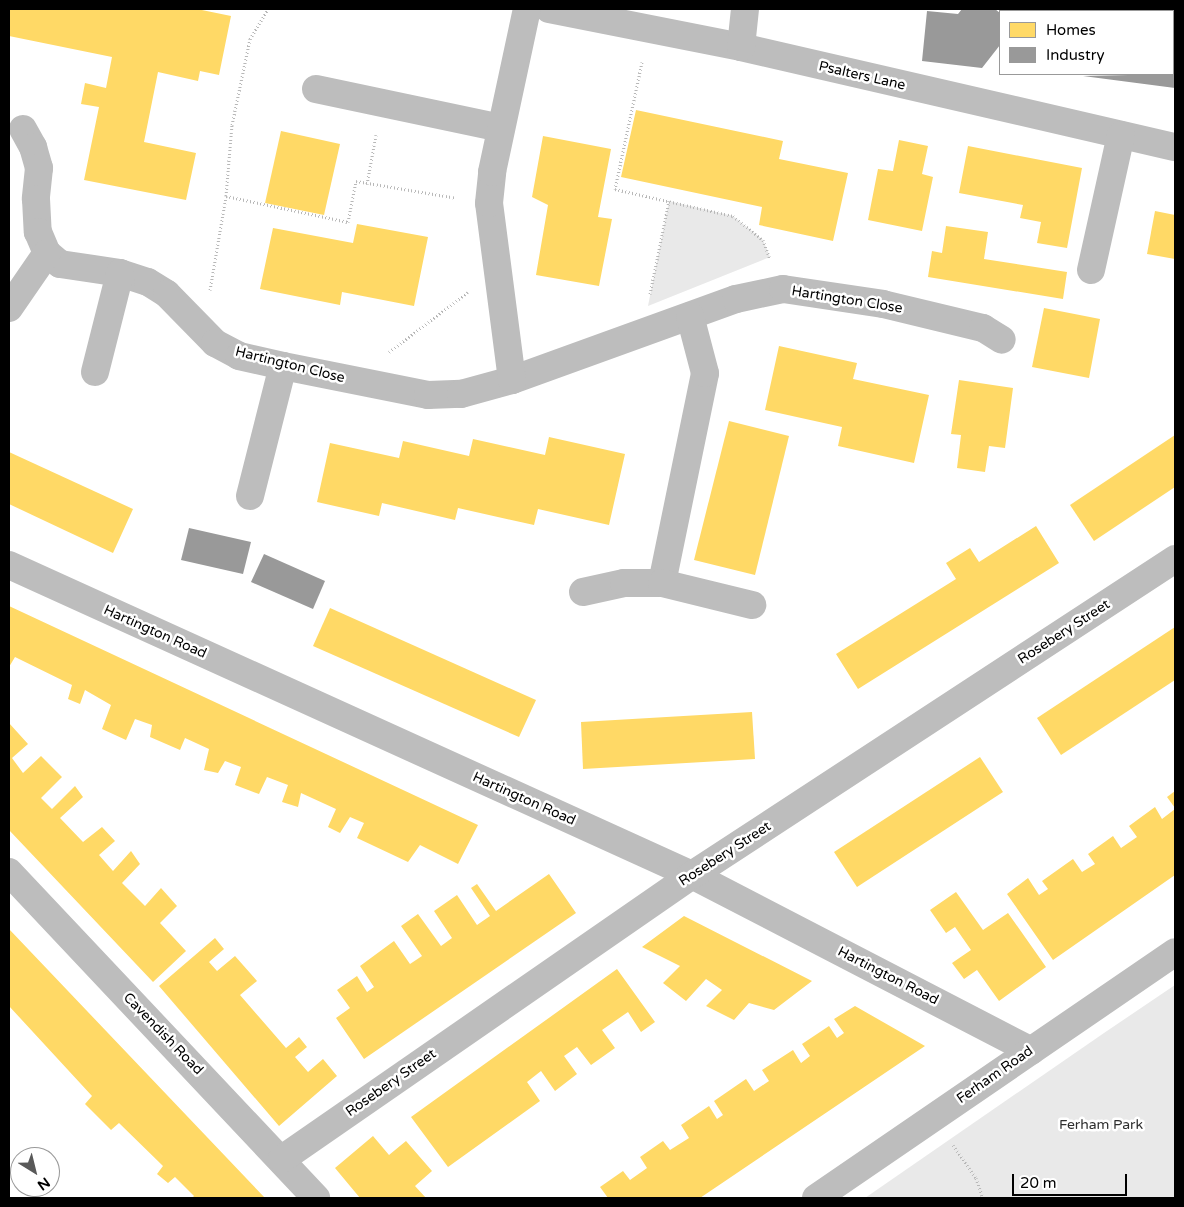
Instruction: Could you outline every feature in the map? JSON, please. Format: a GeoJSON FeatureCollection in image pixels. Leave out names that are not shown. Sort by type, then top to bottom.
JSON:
{"type":"FeatureCollection","features":[{"type":"Feature","properties":{"kind":"street"},"geometry":{"type":"LineString","coordinates":[[512,380],[489,203],[501,128],[527,9]]}},
{"type":"Feature","properties":{"kind":"street","name":"Psalters Lane"},"geometry":{"type":"LineString","coordinates":[[549,9],[741,47],[1175,146]]}},
{"type":"Feature","properties":{"kind":"street"},"geometry":{"type":"LineString","coordinates":[[741,47],[745,9]]}},
{"type":"Feature","properties":{"kind":"street"},"geometry":{"type":"LineString","coordinates":[[316,89],[501,128]]}},
{"type":"Feature","properties":{"kind":"street"},"geometry":{"type":"LineString","coordinates":[[9,308],[47,253],[38,232],[36,199],[39,168],[33,147],[23,129]]}},
{"type":"Feature","properties":{"kind":"street"},"geometry":{"type":"LineString","coordinates":[[1091,270],[1121,135]]}},
{"type":"Feature","properties":{"kind":"street","name":"Hartington Close"},"geometry":{"type":"LineString","coordinates":[[47,253],[60,264],[120,273],[148,282],[167,294],[199,323],[215,343],[239,356],[428,395],[461,394],[512,380],[736,299],[783,289],[883,304],[983,328],[1002,340]]}},
{"type":"Feature","properties":{"kind":"street"},"geometry":{"type":"LineString","coordinates":[[95,372],[120,273]]}},
{"type":"Feature","properties":{"kind":"street"},"geometry":{"type":"LineString","coordinates":[[662,583],[705,373],[690,316]]}},
{"type":"Feature","properties":{"kind":"street"},"geometry":{"type":"LineString","coordinates":[[250,496],[284,366]]}},
{"type":"Feature","properties":{"kind":"street","name":"Rosebery Street"},"geometry":{"type":"LineString","coordinates":[[282,1159],[692,875],[1175,559]]}},
{"type":"Feature","properties":{"kind":"street","name":"Hartington Road"},"geometry":{"type":"LineString","coordinates":[[9,565],[692,875],[1031,1051]]}},
{"type":"Feature","properties":{"kind":"street"},"geometry":{"type":"LineString","coordinates":[[583,592],[624,583],[662,583],[752,606]]}},
{"type":"Feature","properties":{"kind":"street","name":"Cavendish Road"},"geometry":{"type":"LineString","coordinates":[[9,872],[282,1159],[316,1198]]}},
{"type":"Feature","properties":{"kind":"street","name":"Ferham Road"},"geometry":{"type":"LineString","coordinates":[[816,1198],[1175,952]]}},
{"type":"Feature","properties":{"kind":"path"},"geometry":{"type":"LineString","coordinates":[[199,323],[214,277],[226,196],[232,125],[250,39],[268,9]]}},
{"type":"Feature","properties":{"kind":"path"},"geometry":{"type":"LineString","coordinates":[[648,29],[615,188],[733,216],[762,240],[783,289]]}},
{"type":"Feature","properties":{"kind":"path"},"geometry":{"type":"LineString","coordinates":[[367,184],[383,103]]}},
{"type":"Feature","properties":{"kind":"path"},"geometry":{"type":"LineString","coordinates":[[226,196],[348,222],[356,181],[489,203]]}},
{"type":"Feature","properties":{"kind":"path"},"geometry":{"type":"LineString","coordinates":[[645,332],[669,201]]}},
{"type":"Feature","properties":{"kind":"path"},"geometry":{"type":"LineString","coordinates":[[364,382],[385,355],[459,296],[498,278]]}},
{"type":"Feature","properties":{"kind":"path"},"geometry":{"type":"LineString","coordinates":[[934,1117],[976,1178],[984,1198]]}},
{"type":"Feature","properties":{"kind":"green space"},"geometry":{"type":"Polygon","coordinates":[[[669,201],[733,216],[763,240],[770,257],[648,306],[669,201]]]}},
{"type":"Feature","properties":{"kind":"green space","name":"Ferham Park"},"geometry":{"type":"Polygon","coordinates":[[[1175,985],[1175,1198],[865,1198],[1104,1033],[1175,985]]]}},
{"type":"Feature","properties":{"kind":"building: Homes"},"geometry":{"type":"Polygon","coordinates":[[[9,9],[197,9],[231,16],[219,75],[200,71],[198,81],[158,72],[144,142],[196,153],[186,200],[84,180],[99,107],[81,104],[85,83],[106,88],[112,57],[9,36],[9,9]]]}},
{"type":"Feature","properties":{"kind":"building: Homes"},"geometry":{"type":"Polygon","coordinates":[[[636,110],[783,141],[779,159],[848,173],[833,241],[759,225],[762,207],[621,177],[636,110]]]}},
{"type":"Feature","properties":{"kind":"building: Homes"},"geometry":{"type":"Polygon","coordinates":[[[281,131],[340,144],[324,215],[265,203],[281,131]]]}},
{"type":"Feature","properties":{"kind":"building: Homes"},"geometry":{"type":"Polygon","coordinates":[[[543,136],[611,149],[598,217],[612,219],[599,286],[536,275],[548,205],[532,197],[543,136]]]}},
{"type":"Feature","properties":{"kind":"building: Homes"},"geometry":{"type":"Polygon","coordinates":[[[899,140],[928,146],[922,174],[933,177],[922,231],[868,220],[878,169],[893,171],[899,140]]]}},
{"type":"Feature","properties":{"kind":"building: Homes"},"geometry":{"type":"Polygon","coordinates":[[[968,146],[1082,168],[1067,248],[1037,243],[1041,222],[1020,218],[1023,205],[959,193],[968,146]]]}},
{"type":"Feature","properties":{"kind":"building: Homes"},"geometry":{"type":"Polygon","coordinates":[[[1155,211],[1175,215],[1175,259],[1147,254],[1155,211]]]}},
{"type":"Feature","properties":{"kind":"building: Homes"},"geometry":{"type":"Polygon","coordinates":[[[357,224],[428,237],[414,306],[342,292],[340,305],[260,289],[273,228],[353,243],[357,224]]]}},
{"type":"Feature","properties":{"kind":"building: Homes"},"geometry":{"type":"Polygon","coordinates":[[[946,226],[988,232],[984,259],[1067,272],[1063,299],[928,277],[932,251],[942,253],[946,226]]]}},
{"type":"Feature","properties":{"kind":"building: Homes"},"geometry":{"type":"Polygon","coordinates":[[[1044,308],[1100,319],[1089,378],[1032,367],[1044,308]]]}},
{"type":"Feature","properties":{"kind":"building: Homes"},"geometry":{"type":"Polygon","coordinates":[[[779,346],[857,363],[853,379],[929,395],[914,463],[838,446],[842,427],[765,410],[779,346]]]}},
{"type":"Feature","properties":{"kind":"building: Homes"},"geometry":{"type":"Polygon","coordinates":[[[959,380],[1013,388],[1005,448],[989,446],[985,472],[957,468],[961,435],[951,434],[959,380]]]}},
{"type":"Feature","properties":{"kind":"building: Homes"},"geometry":{"type":"Polygon","coordinates":[[[729,421],[789,436],[755,575],[694,560],[729,421]]]}},
{"type":"Feature","properties":{"kind":"building: Homes"},"geometry":{"type":"Polygon","coordinates":[[[1175,435],[1175,487],[1094,541],[1070,505],[1175,435]]]}},
{"type":"Feature","properties":{"kind":"building: Homes"},"geometry":{"type":"Polygon","coordinates":[[[549,437],[625,454],[609,525],[538,509],[534,525],[458,508],[455,520],[382,503],[379,516],[317,502],[330,443],[399,458],[403,441],[469,456],[473,439],[545,455],[549,437]]]}},
{"type":"Feature","properties":{"kind":"building: Homes"},"geometry":{"type":"Polygon","coordinates":[[[9,452],[133,509],[113,553],[9,504],[9,452]]]}},
{"type":"Feature","properties":{"kind":"building: Homes"},"geometry":{"type":"Polygon","coordinates":[[[1036,526],[1059,563],[858,689],[836,654],[956,579],[946,563],[970,548],[979,562],[1036,526]]]}},
{"type":"Feature","properties":{"kind":"building: Homes"},"geometry":{"type":"Polygon","coordinates":[[[9,606],[478,825],[458,864],[420,845],[408,862],[357,838],[364,823],[350,817],[340,833],[328,827],[336,809],[301,793],[298,807],[282,802],[288,785],[267,777],[259,794],[235,785],[241,767],[225,761],[218,773],[204,770],[209,749],[185,738],[180,750],[150,737],[152,725],[135,719],[126,740],[102,729],[111,705],[85,690],[80,704],[68,699],[72,685],[15,657],[9,667],[9,606]]]}},
{"type":"Feature","properties":{"kind":"building: Homes"},"geometry":{"type":"Polygon","coordinates":[[[330,608],[536,700],[519,737],[313,646],[330,608]]]}},
{"type":"Feature","properties":{"kind":"building: Homes"},"geometry":{"type":"Polygon","coordinates":[[[1175,627],[1175,680],[1061,755],[1037,718],[1175,627]]]}},
{"type":"Feature","properties":{"kind":"building: Homes"},"geometry":{"type":"Polygon","coordinates":[[[752,712],[755,759],[583,769],[581,722],[752,712]]]}},
{"type":"Feature","properties":{"kind":"building: Homes"},"geometry":{"type":"Polygon","coordinates":[[[9,723],[28,744],[12,758],[23,773],[41,756],[62,777],[41,798],[52,809],[75,786],[83,797],[60,818],[83,842],[102,827],[115,841],[99,855],[113,871],[131,851],[140,864],[122,883],[145,906],[161,888],[177,906],[160,923],[186,951],[153,982],[9,830],[9,723]]]}},
{"type":"Feature","properties":{"kind":"building: Homes"},"geometry":{"type":"Polygon","coordinates":[[[980,757],[1003,792],[857,887],[834,852],[980,757]]]}},
{"type":"Feature","properties":{"kind":"building: Homes"},"geometry":{"type":"Polygon","coordinates":[[[1175,791],[1175,808],[1167,797],[1175,791]]]}},
{"type":"Feature","properties":{"kind":"building: Homes"},"geometry":{"type":"Polygon","coordinates":[[[1155,807],[1162,819],[1175,809],[1175,875],[1053,960],[1007,894],[1028,878],[1039,895],[1048,889],[1042,881],[1073,859],[1082,872],[1095,864],[1088,854],[1113,836],[1121,848],[1137,837],[1129,826],[1155,807]]]}},
{"type":"Feature","properties":{"kind":"building: Homes"},"geometry":{"type":"Polygon","coordinates":[[[549,874],[576,913],[364,1059],[336,1018],[350,1008],[337,990],[357,976],[367,992],[374,987],[360,966],[394,941],[410,964],[422,956],[401,926],[418,914],[441,946],[452,938],[434,911],[457,895],[477,925],[490,916],[471,888],[477,884],[496,911],[549,874]]]}},
{"type":"Feature","properties":{"kind":"building: Homes"},"geometry":{"type":"Polygon","coordinates":[[[956,892],[983,930],[1008,913],[1046,967],[999,1001],[977,970],[964,979],[952,963],[971,950],[955,927],[946,933],[930,910],[956,892]]]}},
{"type":"Feature","properties":{"kind":"building: Homes"},"geometry":{"type":"Polygon","coordinates":[[[684,916],[812,981],[774,1010],[749,1003],[734,1020],[706,1006],[722,990],[706,979],[686,1001],[663,983],[680,966],[642,947],[684,916]]]}},
{"type":"Feature","properties":{"kind":"building: Homes"},"geometry":{"type":"Polygon","coordinates":[[[9,929],[265,1198],[192,1198],[194,1196],[175,1177],[168,1183],[157,1174],[163,1166],[119,1123],[111,1130],[85,1104],[92,1096],[9,1006],[9,929]]]}},
{"type":"Feature","properties":{"kind":"building: Homes"},"geometry":{"type":"Polygon","coordinates":[[[215,938],[224,949],[209,962],[217,971],[235,956],[257,981],[240,995],[286,1048],[299,1037],[307,1047],[295,1057],[308,1072],[323,1059],[337,1076],[279,1126],[159,986],[215,938]]]}},
{"type":"Feature","properties":{"kind":"building: Homes"},"geometry":{"type":"Polygon","coordinates":[[[617,969],[655,1022],[641,1032],[628,1012],[602,1030],[615,1048],[591,1065],[577,1047],[564,1056],[577,1074],[555,1091],[541,1071],[527,1082],[540,1101],[448,1167],[411,1117],[617,969]]]}},
{"type":"Feature","properties":{"kind":"building: Homes"},"geometry":{"type":"Polygon","coordinates":[[[855,1006],[925,1046],[700,1198],[608,1198],[600,1187],[623,1171],[630,1180],[647,1168],[640,1157],[663,1141],[670,1150],[689,1138],[681,1125],[709,1106],[717,1119],[723,1115],[714,1101],[746,1079],[754,1091],[769,1081],[762,1070],[793,1050],[801,1063],[810,1056],[802,1044],[829,1026],[837,1038],[844,1033],[834,1019],[855,1006]]]}},
{"type":"Feature","properties":{"kind":"building: Homes"},"geometry":{"type":"Polygon","coordinates":[[[373,1136],[389,1155],[406,1141],[432,1171],[415,1186],[426,1198],[360,1198],[335,1168],[373,1136]]]}},
{"type":"Feature","properties":{"kind":"building: Industry"},"geometry":{"type":"Polygon","coordinates":[[[962,9],[995,9],[999,12],[999,46],[982,68],[922,61],[927,11],[958,14],[962,9]]]}},
{"type":"Feature","properties":{"kind":"building: Industry"},"geometry":{"type":"Polygon","coordinates":[[[1175,9],[1175,88],[1083,76],[1174,75],[1174,10],[1091,10],[1175,9]]]}},
{"type":"Feature","properties":{"kind":"building: Industry"},"geometry":{"type":"Polygon","coordinates":[[[189,528],[251,542],[243,574],[181,560],[189,528]]]}},
{"type":"Feature","properties":{"kind":"building: Industry"},"geometry":{"type":"Polygon","coordinates":[[[264,554],[325,581],[313,609],[251,582],[264,554]]]}}]}
